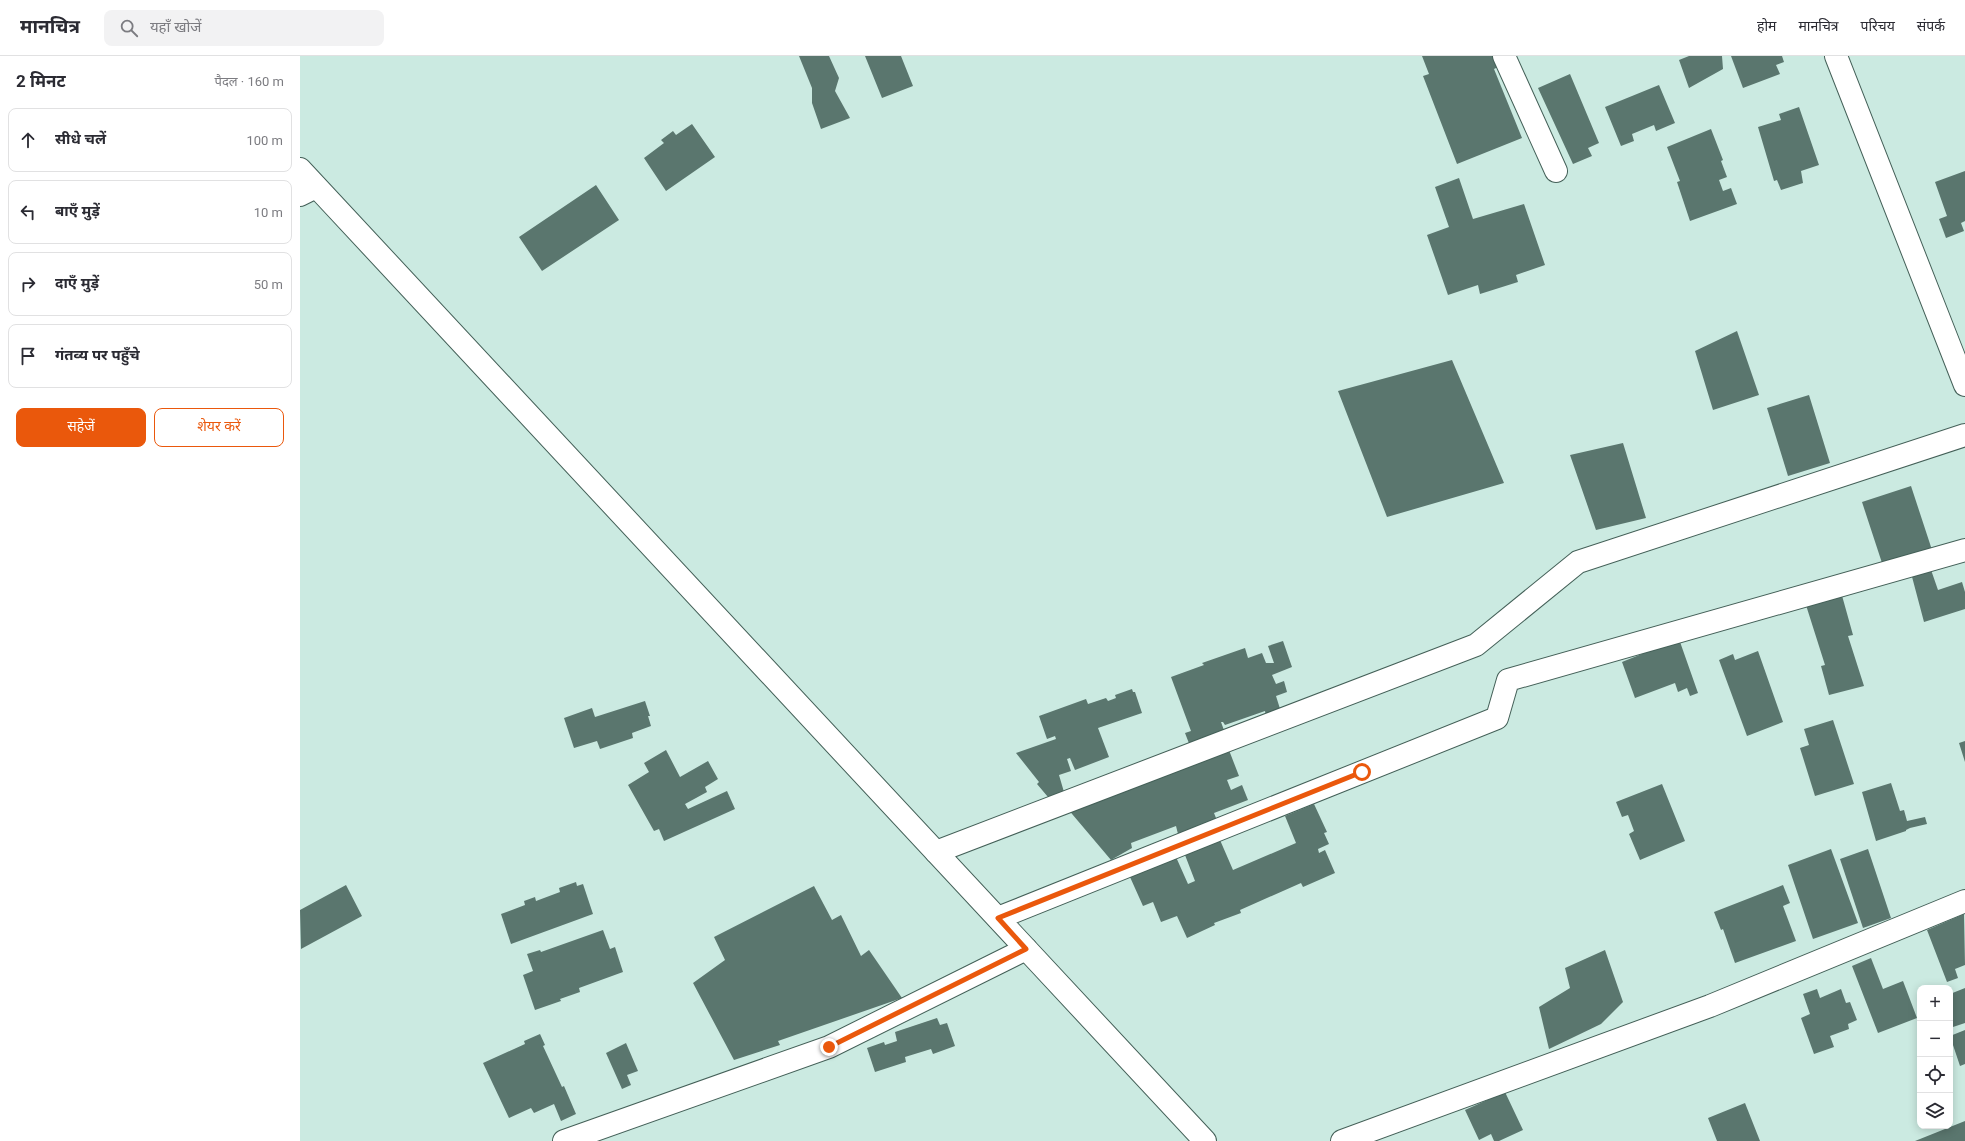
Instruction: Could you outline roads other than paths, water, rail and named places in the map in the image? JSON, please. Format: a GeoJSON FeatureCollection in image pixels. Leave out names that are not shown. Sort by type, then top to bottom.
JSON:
{"type":"FeatureCollection","features":[{"type":"Feature","properties":{"kind":"street"},"geometry":{"type":"LineString","coordinates":[[1504,56],[1556,171]]}},
{"type":"Feature","properties":{"kind":"street"},"geometry":{"type":"LineString","coordinates":[[1836,56],[1965,385]]}},
{"type":"Feature","properties":{"kind":"street"},"geometry":{"type":"LineString","coordinates":[[300,169],[308,191],[936,852],[1205,1141]]}},
{"type":"Feature","properties":{"kind":"street"},"geometry":{"type":"LineString","coordinates":[[936,852],[1476,646],[1578,562],[1965,435]]}},
{"type":"Feature","properties":{"kind":"street"},"geometry":{"type":"LineString","coordinates":[[998,918],[1497,718],[1508,680],[1965,550]]}},
{"type":"Feature","properties":{"kind":"street"},"geometry":{"type":"LineString","coordinates":[[1342,1141],[1710,1006],[1965,901]]}},
{"type":"Feature","properties":{"kind":"street"},"geometry":{"type":"LineString","coordinates":[[564,1141],[829,1047],[1026,949]]}}]}
